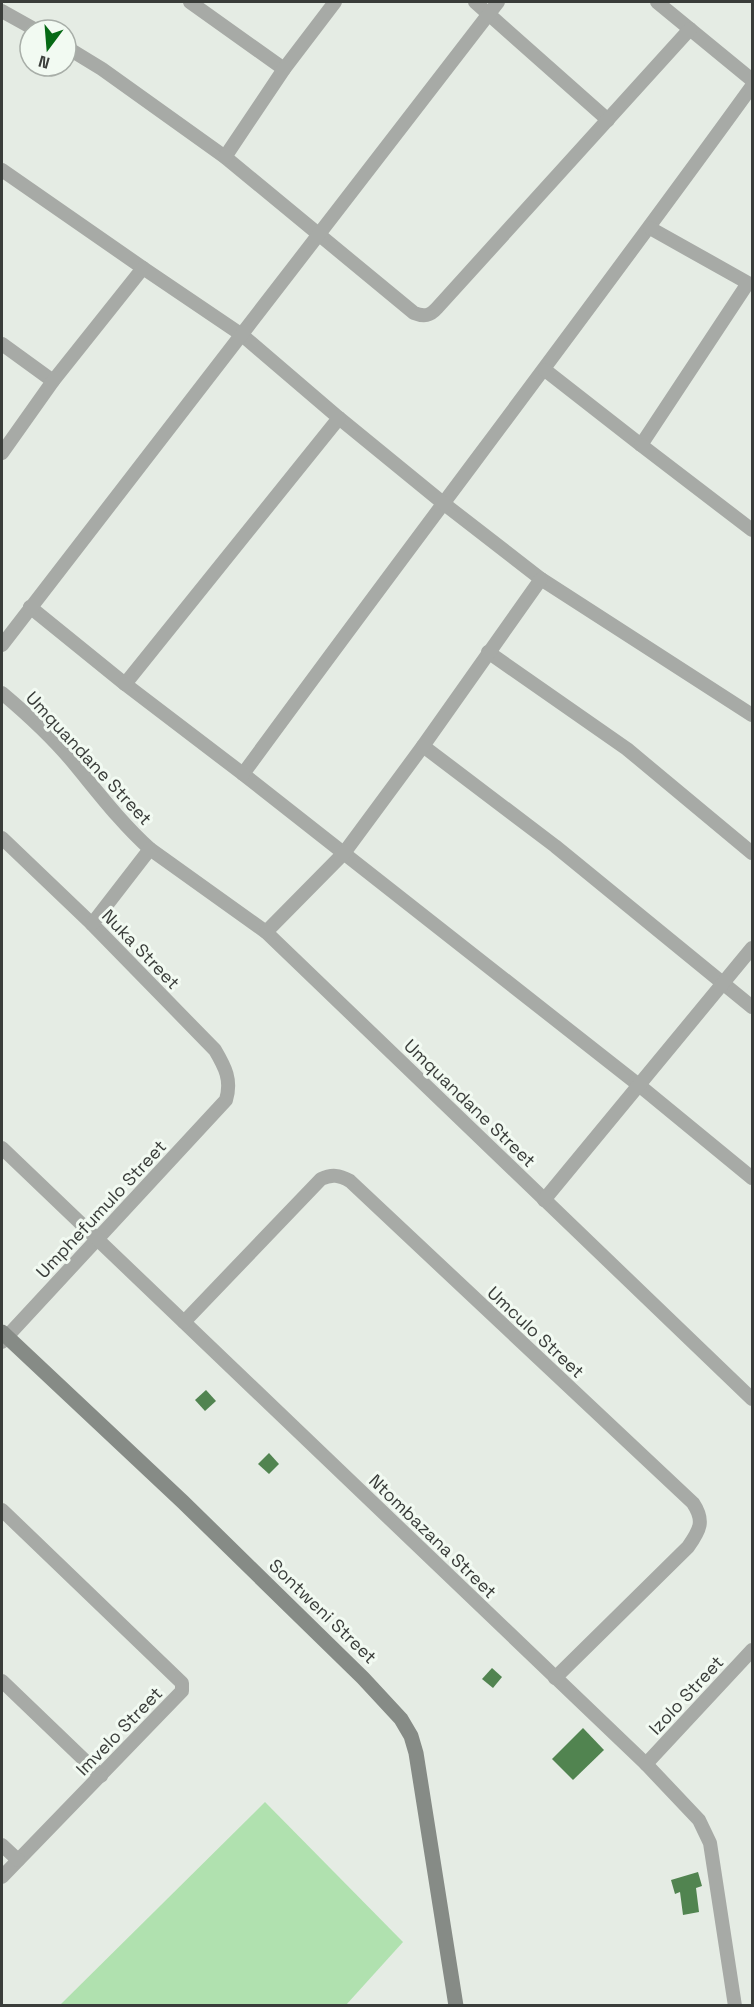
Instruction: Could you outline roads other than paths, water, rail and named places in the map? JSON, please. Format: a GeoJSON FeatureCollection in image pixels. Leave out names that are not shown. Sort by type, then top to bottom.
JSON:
{"type":"FeatureCollection","features":[{"type":"Feature","properties":{"kind":"street"},"geometry":{"type":"LineString","coordinates":[[190,2],[284,69]]}},
{"type":"Feature","properties":{"kind":"street"},"geometry":{"type":"LineString","coordinates":[[225,157],[284,69],[335,2]]}},
{"type":"Feature","properties":{"kind":"street"},"geometry":{"type":"LineString","coordinates":[[475,2],[608,120]]}},
{"type":"Feature","properties":{"kind":"street"},"geometry":{"type":"LineString","coordinates":[[2,645],[498,2]]}},
{"type":"Feature","properties":{"kind":"street"},"geometry":{"type":"LineString","coordinates":[[657,2],[753,80]]}},
{"type":"Feature","properties":{"kind":"street"},"geometry":{"type":"LineString","coordinates":[[2,11],[18,20]]}},
{"type":"Feature","properties":{"kind":"street"},"geometry":{"type":"LineString","coordinates":[[78,54],[225,157],[414,314],[422,316],[431,314],[690,29]]}},
{"type":"Feature","properties":{"kind":"street"},"geometry":{"type":"LineString","coordinates":[[243,774],[443,503],[545,370],[753,86]]}},
{"type":"Feature","properties":{"kind":"street"},"geometry":{"type":"LineString","coordinates":[[2,170],[242,335],[443,503],[541,579],[753,715]]}},
{"type":"Feature","properties":{"kind":"street"},"geometry":{"type":"LineString","coordinates":[[641,445],[750,284],[650,228]]}},
{"type":"Feature","properties":{"kind":"street"},"geometry":{"type":"LineString","coordinates":[[2,453],[53,381],[142,268]]}},
{"type":"Feature","properties":{"kind":"street"},"geometry":{"type":"LineString","coordinates":[[2,344],[53,381]]}},
{"type":"Feature","properties":{"kind":"street"},"geometry":{"type":"LineString","coordinates":[[545,370],[752,530]]}},
{"type":"Feature","properties":{"kind":"street"},"geometry":{"type":"LineString","coordinates":[[125,684],[339,418]]}},
{"type":"Feature","properties":{"kind":"street"},"geometry":{"type":"LineString","coordinates":[[266,932],[344,853],[541,579]]}},
{"type":"Feature","properties":{"kind":"street"},"geometry":{"type":"LineString","coordinates":[[30,607],[125,684],[640,1086],[753,1178]]}},
{"type":"Feature","properties":{"kind":"street"},"geometry":{"type":"LineString","coordinates":[[488,652],[627,749],[753,853]]}},
{"type":"Feature","properties":{"kind":"street","name":"Umquandane Street"},"geometry":{"type":"LineString","coordinates":[[2,693],[50,737],[117,816],[150,849],[266,932],[753,1399]]}},
{"type":"Feature","properties":{"kind":"street"},"geometry":{"type":"LineString","coordinates":[[423,746],[555,846],[753,1007]]}},
{"type":"Feature","properties":{"kind":"street","name":"Nuka Street"},"geometry":{"type":"LineString","coordinates":[[2,838],[92,924],[215,1050],[226,1069],[228,1079],[226,1100]]}},
{"type":"Feature","properties":{"kind":"street","name":"Umquandane Street"},"geometry":{"type":"LineString","coordinates":[[92,924],[150,849]]}},
{"type":"Feature","properties":{"kind":"street"},"geometry":{"type":"LineString","coordinates":[[544,1200],[753,948]]}},
{"type":"Feature","properties":{"kind":"street","name":"Umphefumulo Street"},"geometry":{"type":"LineString","coordinates":[[3,1337],[226,1100]]}},
{"type":"Feature","properties":{"kind":"street","name":"Ntombazana Street"},"geometry":{"type":"LineString","coordinates":[[2,1148],[646,1764],[699,1820],[710,1843],[735,2006]]}},
{"type":"Feature","properties":{"kind":"street","name":"Umculo Street"},"geometry":{"type":"LineString","coordinates":[[184,1322],[321,1179],[339,1175],[350,1181],[693,1503],[699,1514],[700,1525],[688,1547],[555,1678]]}},
{"type":"Feature","properties":{"kind":"street","name":"Sontweni Street"},"geometry":{"type":"LineString","coordinates":[[3,1337],[183,1502],[363,1678],[401,1719],[411,1736],[416,1754],[456,2006]]}},
{"type":"Feature","properties":{"kind":"street","name":"Imvelo Street"},"geometry":{"type":"LineString","coordinates":[[2,1510],[182,1683],[182,1691],[176,1699],[2,1877]]}},
{"type":"Feature","properties":{"kind":"street","name":"Izolo Street"},"geometry":{"type":"LineString","coordinates":[[646,1764],[753,1650]]}},
{"type":"Feature","properties":{"kind":"street"},"geometry":{"type":"LineString","coordinates":[[2,1681],[101,1776]]}},
{"type":"Feature","properties":{"kind":"street"},"geometry":{"type":"LineString","coordinates":[[2,1845],[18,1860]]}}]}
